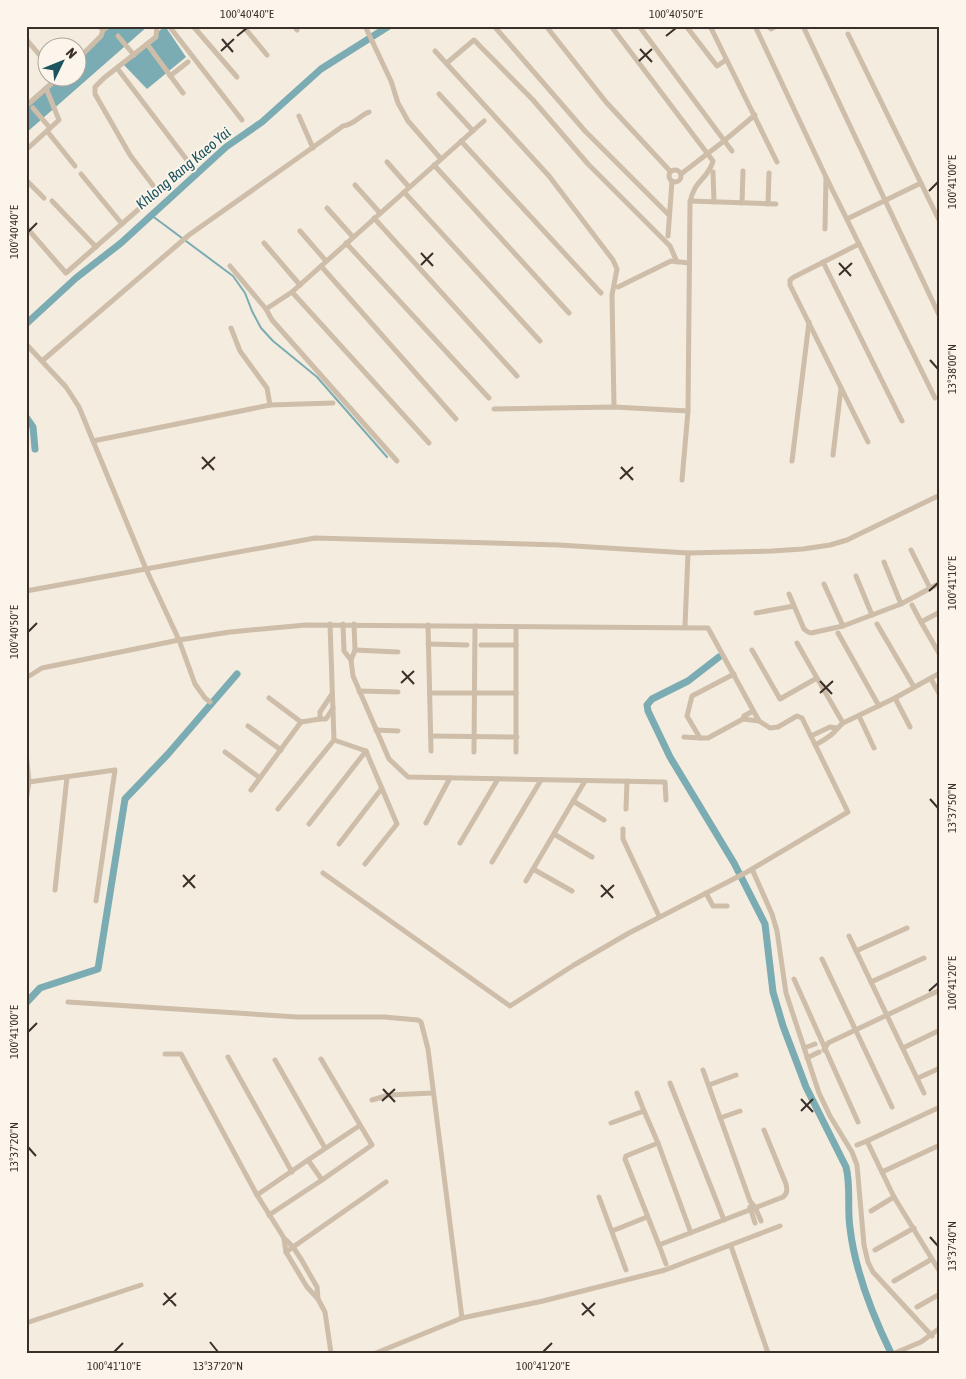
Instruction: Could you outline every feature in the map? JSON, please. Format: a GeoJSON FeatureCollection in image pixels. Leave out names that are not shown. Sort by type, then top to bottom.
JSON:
{"type":"FeatureCollection","features":[{"type":"Feature","properties":{"kind":"street"},"geometry":{"type":"LineString","coordinates":[[26,227],[66,273],[156,194],[155,188],[130,155],[95,94],[95,87],[156,37],[157,26]]}},
{"type":"Feature","properties":{"kind":"street"},"geometry":{"type":"LineString","coordinates":[[169,26],[242,120]]}},
{"type":"Feature","properties":{"kind":"street"},"geometry":{"type":"LineString","coordinates":[[193,26],[237,77]]}},
{"type":"Feature","properties":{"kind":"street"},"geometry":{"type":"LineString","coordinates":[[243,26],[267,55]]}},
{"type":"Feature","properties":{"kind":"street"},"geometry":{"type":"LineString","coordinates":[[365,26],[391,81],[398,103],[408,121],[441,159]]}},
{"type":"Feature","properties":{"kind":"street"},"geometry":{"type":"LineString","coordinates":[[494,26],[585,131],[669,215]]}},
{"type":"Feature","properties":{"kind":"street"},"geometry":{"type":"LineString","coordinates":[[546,26],[606,102],[670,172],[669,175],[672,181],[668,236]]}},
{"type":"Feature","properties":{"kind":"street"},"geometry":{"type":"LineString","coordinates":[[611,26],[713,161],[711,170],[696,184],[690,201],[688,412],[682,480]]}},
{"type":"Feature","properties":{"kind":"street"},"geometry":{"type":"LineString","coordinates":[[639,26],[732,151]]}},
{"type":"Feature","properties":{"kind":"street"},"geometry":{"type":"LineString","coordinates":[[686,26],[716,66],[726,60]]}},
{"type":"Feature","properties":{"kind":"street"},"geometry":{"type":"LineString","coordinates":[[710,26],[777,162]]}},
{"type":"Feature","properties":{"kind":"street"},"geometry":{"type":"LineString","coordinates":[[754,26],[826,178],[935,398]]}},
{"type":"Feature","properties":{"kind":"street"},"geometry":{"type":"LineString","coordinates":[[768,26],[771,29],[776,26]]}},
{"type":"Feature","properties":{"kind":"street"},"geometry":{"type":"LineString","coordinates":[[803,26],[940,317]]}},
{"type":"Feature","properties":{"kind":"street"},"geometry":{"type":"LineString","coordinates":[[88,49],[101,36],[104,27]]}},
{"type":"Feature","properties":{"kind":"street"},"geometry":{"type":"LineString","coordinates":[[848,34],[940,222]]}},
{"type":"Feature","properties":{"kind":"street"},"geometry":{"type":"LineString","coordinates":[[118,36],[134,55]]}},
{"type":"Feature","properties":{"kind":"street"},"geometry":{"type":"LineString","coordinates":[[26,39],[38,53]]}},
{"type":"Feature","properties":{"kind":"street"},"geometry":{"type":"LineString","coordinates":[[448,62],[474,40],[533,100],[588,164],[670,246],[677,262]]}},
{"type":"Feature","properties":{"kind":"street"},"geometry":{"type":"LineString","coordinates":[[147,44],[183,93]]}},
{"type":"Feature","properties":{"kind":"street"},"geometry":{"type":"LineString","coordinates":[[435,51],[549,176],[613,260],[617,269],[612,295],[614,407]]}},
{"type":"Feature","properties":{"kind":"street"},"geometry":{"type":"LineString","coordinates":[[170,76],[188,62]]}},
{"type":"Feature","properties":{"kind":"street"},"geometry":{"type":"LineString","coordinates":[[117,68],[190,164]]}},
{"type":"Feature","properties":{"kind":"street"},"geometry":{"type":"LineString","coordinates":[[26,106],[46,88],[59,120],[27,149]]}},
{"type":"Feature","properties":{"kind":"street"},"geometry":{"type":"LineString","coordinates":[[439,94],[473,131]]}},
{"type":"Feature","properties":{"kind":"street"},"geometry":{"type":"LineString","coordinates":[[33,108],[75,166]]}},
{"type":"Feature","properties":{"kind":"street"},"geometry":{"type":"LineString","coordinates":[[42,361],[189,235],[341,128],[350,125],[369,112]]}},
{"type":"Feature","properties":{"kind":"street"},"geometry":{"type":"LineString","coordinates":[[672,181],[678,181],[681,178],[681,174],[755,115]]}},
{"type":"Feature","properties":{"kind":"street"},"geometry":{"type":"LineString","coordinates":[[299,116],[313,148]]}},
{"type":"Feature","properties":{"kind":"street"},"geometry":{"type":"LineString","coordinates":[[266,309],[292,292],[484,120]]}},
{"type":"Feature","properties":{"kind":"street"},"geometry":{"type":"LineString","coordinates":[[460,141],[601,292]]}},
{"type":"Feature","properties":{"kind":"street"},"geometry":{"type":"LineString","coordinates":[[387,162],[409,187]]}},
{"type":"Feature","properties":{"kind":"street"},"geometry":{"type":"LineString","coordinates":[[434,165],[569,314]]}},
{"type":"Feature","properties":{"kind":"street"},"geometry":{"type":"LineString","coordinates":[[670,172],[677,170],[681,174]]}},
{"type":"Feature","properties":{"kind":"street"},"geometry":{"type":"LineString","coordinates":[[742,171],[742,203]]}},
{"type":"Feature","properties":{"kind":"street"},"geometry":{"type":"LineString","coordinates":[[714,172],[714,202]]}},
{"type":"Feature","properties":{"kind":"street"},"geometry":{"type":"LineString","coordinates":[[768,204],[769,173]]}},
{"type":"Feature","properties":{"kind":"street"},"geometry":{"type":"LineString","coordinates":[[81,174],[122,224]]}},
{"type":"Feature","properties":{"kind":"street"},"geometry":{"type":"LineString","coordinates":[[825,229],[826,178]]}},
{"type":"Feature","properties":{"kind":"street"},"geometry":{"type":"LineString","coordinates":[[26,180],[44,198]]}},
{"type":"Feature","properties":{"kind":"street"},"geometry":{"type":"LineString","coordinates":[[847,219],[921,183]]}},
{"type":"Feature","properties":{"kind":"street"},"geometry":{"type":"LineString","coordinates":[[355,186],[380,213]]}},
{"type":"Feature","properties":{"kind":"street"},"geometry":{"type":"LineString","coordinates":[[404,192],[540,341]]}},
{"type":"Feature","properties":{"kind":"street"},"geometry":{"type":"LineString","coordinates":[[52,201],[96,247]]}},
{"type":"Feature","properties":{"kind":"street"},"geometry":{"type":"LineString","coordinates":[[690,201],[776,204]]}},
{"type":"Feature","properties":{"kind":"street"},"geometry":{"type":"LineString","coordinates":[[327,208],[353,237]]}},
{"type":"Feature","properties":{"kind":"street"},"geometry":{"type":"LineString","coordinates":[[374,218],[517,376]]}},
{"type":"Feature","properties":{"kind":"street"},"geometry":{"type":"LineString","coordinates":[[300,232],[326,261]]}},
{"type":"Feature","properties":{"kind":"street"},"geometry":{"type":"LineString","coordinates":[[264,243],[300,285]]}},
{"type":"Feature","properties":{"kind":"street"},"geometry":{"type":"LineString","coordinates":[[346,243],[489,398]]}},
{"type":"Feature","properties":{"kind":"street"},"geometry":{"type":"LineString","coordinates":[[859,244],[790,280],[790,285],[868,442]]}},
{"type":"Feature","properties":{"kind":"street"},"geometry":{"type":"LineString","coordinates":[[618,286],[670,261],[688,263]]}},
{"type":"Feature","properties":{"kind":"street"},"geometry":{"type":"LineString","coordinates":[[823,262],[902,421]]}},
{"type":"Feature","properties":{"kind":"street"},"geometry":{"type":"LineString","coordinates":[[230,266],[266,309],[272,320],[397,461]]}},
{"type":"Feature","properties":{"kind":"street"},"geometry":{"type":"LineString","coordinates":[[320,266],[456,420]]}},
{"type":"Feature","properties":{"kind":"street"},"geometry":{"type":"LineString","coordinates":[[292,292],[429,443]]}},
{"type":"Feature","properties":{"kind":"street"},"geometry":{"type":"LineString","coordinates":[[792,461],[809,322]]}},
{"type":"Feature","properties":{"kind":"street"},"geometry":{"type":"LineString","coordinates":[[231,328],[240,352],[267,388],[270,405]]}},
{"type":"Feature","properties":{"kind":"street"},"geometry":{"type":"LineString","coordinates":[[26,344],[72,396],[93,441],[146,569],[179,640],[196,684],[204,698],[210,702]]}},
{"type":"Feature","properties":{"kind":"street"},"geometry":{"type":"LineString","coordinates":[[833,456],[841,388]]}},
{"type":"Feature","properties":{"kind":"street"},"geometry":{"type":"LineString","coordinates":[[93,441],[270,405],[333,403]]}},
{"type":"Feature","properties":{"kind":"street"},"geometry":{"type":"LineString","coordinates":[[494,409],[614,407],[688,412]]}},
{"type":"Feature","properties":{"kind":"street"},"geometry":{"type":"LineString","coordinates":[[26,590],[315,538],[559,545],[688,553],[772,551],[830,545],[863,532],[940,495]]}},
{"type":"Feature","properties":{"kind":"street"},"geometry":{"type":"LineString","coordinates":[[911,550],[930,588]]}},
{"type":"Feature","properties":{"kind":"street"},"geometry":{"type":"LineString","coordinates":[[686,626],[688,553]]}},
{"type":"Feature","properties":{"kind":"street"},"geometry":{"type":"LineString","coordinates":[[884,562],[901,604]]}},
{"type":"Feature","properties":{"kind":"street"},"geometry":{"type":"LineString","coordinates":[[856,576],[872,615]]}},
{"type":"Feature","properties":{"kind":"street"},"geometry":{"type":"LineString","coordinates":[[789,594],[808,632],[844,626],[901,604],[940,583]]}},
{"type":"Feature","properties":{"kind":"street"},"geometry":{"type":"LineString","coordinates":[[824,584],[844,626]]}},
{"type":"Feature","properties":{"kind":"street"},"geometry":{"type":"LineString","coordinates":[[912,605],[940,655]]}},
{"type":"Feature","properties":{"kind":"street"},"geometry":{"type":"LineString","coordinates":[[756,613],[794,606]]}},
{"type":"Feature","properties":{"kind":"street"},"geometry":{"type":"LineString","coordinates":[[922,622],[940,612]]}},
{"type":"Feature","properties":{"kind":"street"},"geometry":{"type":"LineString","coordinates":[[278,809],[334,740],[330,624]]}},
{"type":"Feature","properties":{"kind":"street"},"geometry":{"type":"LineString","coordinates":[[26,678],[42,668],[179,640],[240,631],[330,624],[618,628],[686,626],[708,628],[759,721]]}},
{"type":"Feature","properties":{"kind":"street"},"geometry":{"type":"LineString","coordinates":[[343,624],[344,651],[350,660],[353,676],[359,691],[389,759],[408,777],[665,782],[666,800]]}},
{"type":"Feature","properties":{"kind":"street"},"geometry":{"type":"LineString","coordinates":[[350,660],[355,650],[354,624]]}},
{"type":"Feature","properties":{"kind":"street"},"geometry":{"type":"LineString","coordinates":[[877,624],[914,687]]}},
{"type":"Feature","properties":{"kind":"street"},"geometry":{"type":"LineString","coordinates":[[428,626],[431,751]]}},
{"type":"Feature","properties":{"kind":"street"},"geometry":{"type":"LineString","coordinates":[[474,752],[475,626]]}},
{"type":"Feature","properties":{"kind":"street"},"geometry":{"type":"LineString","coordinates":[[516,627],[516,752]]}},
{"type":"Feature","properties":{"kind":"street"},"geometry":{"type":"LineString","coordinates":[[838,633],[879,706]]}},
{"type":"Feature","properties":{"kind":"street"},"geometry":{"type":"LineString","coordinates":[[797,643],[843,723]]}},
{"type":"Feature","properties":{"kind":"street"},"geometry":{"type":"LineString","coordinates":[[428,644],[467,644]]}},
{"type":"Feature","properties":{"kind":"street"},"geometry":{"type":"LineString","coordinates":[[481,645],[516,645]]}},
{"type":"Feature","properties":{"kind":"street"},"geometry":{"type":"LineString","coordinates":[[355,650],[398,652]]}},
{"type":"Feature","properties":{"kind":"street"},"geometry":{"type":"LineString","coordinates":[[752,650],[780,699],[817,678]]}},
{"type":"Feature","properties":{"kind":"street"},"geometry":{"type":"LineString","coordinates":[[815,744],[834,733],[836,728],[843,723],[940,673]]}},
{"type":"Feature","properties":{"kind":"street"},"geometry":{"type":"LineString","coordinates":[[700,738],[687,716],[692,696],[734,674]]}},
{"type":"Feature","properties":{"kind":"street"},"geometry":{"type":"LineString","coordinates":[[931,679],[940,695]]}},
{"type":"Feature","properties":{"kind":"street"},"geometry":{"type":"LineString","coordinates":[[359,691],[398,692]]}},
{"type":"Feature","properties":{"kind":"street"},"geometry":{"type":"LineString","coordinates":[[430,693],[516,693]]}},
{"type":"Feature","properties":{"kind":"street"},"geometry":{"type":"LineString","coordinates":[[320,720],[320,712],[332,694]]}},
{"type":"Feature","properties":{"kind":"street"},"geometry":{"type":"LineString","coordinates":[[269,698],[300,722],[326,719],[333,708]]}},
{"type":"Feature","properties":{"kind":"street"},"geometry":{"type":"LineString","coordinates":[[894,698],[910,727]]}},
{"type":"Feature","properties":{"kind":"street"},"geometry":{"type":"LineString","coordinates":[[684,737],[708,738],[743,719],[744,716],[753,711]]}},
{"type":"Feature","properties":{"kind":"street"},"geometry":{"type":"LineString","coordinates":[[323,873],[510,1006],[574,965],[660,916],[747,872],[848,812],[802,718],[798,716],[778,727],[770,728],[759,721],[743,719]]}},
{"type":"Feature","properties":{"kind":"street"},"geometry":{"type":"LineString","coordinates":[[859,716],[874,748]]}},
{"type":"Feature","properties":{"kind":"street"},"geometry":{"type":"LineString","coordinates":[[252,790],[300,722]]}},
{"type":"Feature","properties":{"kind":"street"},"geometry":{"type":"LineString","coordinates":[[248,726],[281,750]]}},
{"type":"Feature","properties":{"kind":"street"},"geometry":{"type":"LineString","coordinates":[[811,736],[830,727],[836,728]]}},
{"type":"Feature","properties":{"kind":"street"},"geometry":{"type":"LineString","coordinates":[[376,730],[398,731]]}},
{"type":"Feature","properties":{"kind":"street"},"geometry":{"type":"LineString","coordinates":[[431,736],[517,736]]}},
{"type":"Feature","properties":{"kind":"street"},"geometry":{"type":"LineString","coordinates":[[334,740],[366,751],[397,824],[365,864]]}},
{"type":"Feature","properties":{"kind":"street"},"geometry":{"type":"LineString","coordinates":[[309,824],[366,751]]}},
{"type":"Feature","properties":{"kind":"street"},"geometry":{"type":"LineString","coordinates":[[26,752],[29,782],[26,800]]}},
{"type":"Feature","properties":{"kind":"street"},"geometry":{"type":"LineString","coordinates":[[226,752],[260,778]]}},
{"type":"Feature","properties":{"kind":"street"},"geometry":{"type":"LineString","coordinates":[[29,782],[115,770],[96,901]]}},
{"type":"Feature","properties":{"kind":"street"},"geometry":{"type":"LineString","coordinates":[[55,890],[67,777]]}},
{"type":"Feature","properties":{"kind":"street"},"geometry":{"type":"LineString","coordinates":[[426,823],[450,778]]}},
{"type":"Feature","properties":{"kind":"street"},"geometry":{"type":"LineString","coordinates":[[460,843],[498,779]]}},
{"type":"Feature","properties":{"kind":"street"},"geometry":{"type":"LineString","coordinates":[[492,862],[540,780]]}},
{"type":"Feature","properties":{"kind":"street"},"geometry":{"type":"LineString","coordinates":[[526,881],[585,781]]}},
{"type":"Feature","properties":{"kind":"street"},"geometry":{"type":"LineString","coordinates":[[626,809],[627,781]]}},
{"type":"Feature","properties":{"kind":"street"},"geometry":{"type":"LineString","coordinates":[[338,844],[382,788]]}},
{"type":"Feature","properties":{"kind":"street"},"geometry":{"type":"LineString","coordinates":[[573,801],[604,820]]}},
{"type":"Feature","properties":{"kind":"street"},"geometry":{"type":"LineString","coordinates":[[623,829],[623,839],[660,916]]}},
{"type":"Feature","properties":{"kind":"street"},"geometry":{"type":"LineString","coordinates":[[554,834],[592,857]]}},
{"type":"Feature","properties":{"kind":"street"},"geometry":{"type":"LineString","coordinates":[[533,868],[572,891]]}},
{"type":"Feature","properties":{"kind":"street"},"geometry":{"type":"LineString","coordinates":[[752,869],[777,930],[786,993],[819,1093],[830,1116],[852,1152],[857,1165],[864,1245],[868,1262],[872,1272],[932,1336]]}},
{"type":"Feature","properties":{"kind":"street"},"geometry":{"type":"LineString","coordinates":[[706,892],[713,906],[727,906]]}},
{"type":"Feature","properties":{"kind":"street"},"geometry":{"type":"LineString","coordinates":[[856,952],[908,928]]}},
{"type":"Feature","properties":{"kind":"street"},"geometry":{"type":"LineString","coordinates":[[849,936],[924,1092]]}},
{"type":"Feature","properties":{"kind":"street"},"geometry":{"type":"LineString","coordinates":[[871,982],[924,958]]}},
{"type":"Feature","properties":{"kind":"street"},"geometry":{"type":"LineString","coordinates":[[822,959],[892,1107]]}},
{"type":"Feature","properties":{"kind":"street"},"geometry":{"type":"LineString","coordinates":[[794,979],[818,1042],[858,1122]]}},
{"type":"Feature","properties":{"kind":"street"},"geometry":{"type":"LineString","coordinates":[[807,1058],[822,1050],[828,1043],[855,1029],[940,990]]}},
{"type":"Feature","properties":{"kind":"street"},"geometry":{"type":"LineString","coordinates":[[68,1002],[297,1017],[384,1017],[418,1020],[422,1025],[428,1049],[462,1318]]}},
{"type":"Feature","properties":{"kind":"street"},"geometry":{"type":"LineString","coordinates":[[903,1048],[940,1030]]}},
{"type":"Feature","properties":{"kind":"street"},"geometry":{"type":"LineString","coordinates":[[804,1048],[818,1042],[828,1043]]}},
{"type":"Feature","properties":{"kind":"street"},"geometry":{"type":"LineString","coordinates":[[165,1054],[181,1054],[257,1195],[284,1238],[293,1247],[317,1287],[318,1299]]}},
{"type":"Feature","properties":{"kind":"street"},"geometry":{"type":"LineString","coordinates":[[228,1057],[292,1172]]}},
{"type":"Feature","properties":{"kind":"street"},"geometry":{"type":"LineString","coordinates":[[269,1215],[372,1145],[321,1059]]}},
{"type":"Feature","properties":{"kind":"street"},"geometry":{"type":"LineString","coordinates":[[275,1060],[325,1148]]}},
{"type":"Feature","properties":{"kind":"street"},"geometry":{"type":"LineString","coordinates":[[918,1078],[940,1068]]}},
{"type":"Feature","properties":{"kind":"street"},"geometry":{"type":"LineString","coordinates":[[703,1070],[758,1224],[759,1234]]}},
{"type":"Feature","properties":{"kind":"street"},"geometry":{"type":"LineString","coordinates":[[709,1085],[736,1075]]}},
{"type":"Feature","properties":{"kind":"street"},"geometry":{"type":"LineString","coordinates":[[670,1083],[724,1220]]}},
{"type":"Feature","properties":{"kind":"street"},"geometry":{"type":"LineString","coordinates":[[372,1100],[389,1095],[433,1093]]}},
{"type":"Feature","properties":{"kind":"street"},"geometry":{"type":"LineString","coordinates":[[637,1093],[658,1143],[691,1233]]}},
{"type":"Feature","properties":{"kind":"street"},"geometry":{"type":"LineString","coordinates":[[857,1145],[940,1106]]}},
{"type":"Feature","properties":{"kind":"street"},"geometry":{"type":"LineString","coordinates":[[611,1123],[644,1110]]}},
{"type":"Feature","properties":{"kind":"street"},"geometry":{"type":"LineString","coordinates":[[720,1118],[740,1112]]}},
{"type":"Feature","properties":{"kind":"street"},"geometry":{"type":"LineString","coordinates":[[257,1195],[359,1126]]}},
{"type":"Feature","properties":{"kind":"street"},"geometry":{"type":"LineString","coordinates":[[659,1245],[783,1197],[787,1190],[784,1178],[764,1130]]}},
{"type":"Feature","properties":{"kind":"street"},"geometry":{"type":"LineString","coordinates":[[867,1141],[894,1196],[940,1272]]}},
{"type":"Feature","properties":{"kind":"street"},"geometry":{"type":"LineString","coordinates":[[658,1143],[628,1154],[625,1159],[666,1264]]}},
{"type":"Feature","properties":{"kind":"street"},"geometry":{"type":"LineString","coordinates":[[882,1172],[940,1145]]}},
{"type":"Feature","properties":{"kind":"street"},"geometry":{"type":"LineString","coordinates":[[308,1160],[322,1180]]}},
{"type":"Feature","properties":{"kind":"street"},"geometry":{"type":"LineString","coordinates":[[286,1252],[386,1182]]}},
{"type":"Feature","properties":{"kind":"street"},"geometry":{"type":"LineString","coordinates":[[871,1211],[894,1196]]}},
{"type":"Feature","properties":{"kind":"street"},"geometry":{"type":"LineString","coordinates":[[599,1197],[626,1270]]}},
{"type":"Feature","properties":{"kind":"street"},"geometry":{"type":"LineString","coordinates":[[612,1231],[647,1217]]}},
{"type":"Feature","properties":{"kind":"street"},"geometry":{"type":"LineString","coordinates":[[758,1224],[765,1232]]}},
{"type":"Feature","properties":{"kind":"street"},"geometry":{"type":"LineString","coordinates":[[376,1353],[462,1318],[627,1281],[665,1270],[780,1226]]}},
{"type":"Feature","properties":{"kind":"street"},"geometry":{"type":"LineString","coordinates":[[875,1250],[914,1228]]}},
{"type":"Feature","properties":{"kind":"street"},"geometry":{"type":"LineString","coordinates":[[284,1238],[286,1252],[325,1312],[331,1353]]}},
{"type":"Feature","properties":{"kind":"street"},"geometry":{"type":"LineString","coordinates":[[731,1246],[768,1353]]}},
{"type":"Feature","properties":{"kind":"street"},"geometry":{"type":"LineString","coordinates":[[894,1281],[932,1259]]}},
{"type":"Feature","properties":{"kind":"street"},"geometry":{"type":"LineString","coordinates":[[26,1323],[141,1285]]}},
{"type":"Feature","properties":{"kind":"street"},"geometry":{"type":"LineString","coordinates":[[916,1307],[940,1294]]}},
{"type":"Feature","properties":{"kind":"street"},"geometry":{"type":"LineString","coordinates":[[898,1352],[932,1336],[940,1328]]}},
{"type":"Feature","properties":{"kind":"water"},"geometry":{"type":"Polygon","coordinates":[[[111,26],[148,26],[88,79],[88,47],[111,26]]]}},
{"type":"Feature","properties":{"kind":"water"},"geometry":{"type":"Polygon","coordinates":[[[165,26],[186,57],[147,89],[122,63],[165,26]]]}},
{"type":"Feature","properties":{"kind":"water"},"geometry":{"type":"Polygon","coordinates":[[[43,88],[77,88],[26,133],[26,103],[43,88]]]}},
{"type":"Feature","properties":{"kind":"waterway","name":"Khlong Bang Kaeo Yai"},"geometry":{"type":"LineString","coordinates":[[26,324],[76,278],[121,243],[226,147],[262,122],[321,69],[389,26]]}},
{"type":"Feature","properties":{"kind":"waterway"},"geometry":{"type":"LineString","coordinates":[[151,215],[233,276],[245,293],[261,328],[273,341],[317,377],[387,457]]}},
{"type":"Feature","properties":{"kind":"waterway"},"geometry":{"type":"LineString","coordinates":[[26,417],[33,427],[35,449]]}},
{"type":"Feature","properties":{"kind":"waterway"},"geometry":{"type":"LineString","coordinates":[[719,657],[688,681],[652,699],[647,705],[648,711],[670,757],[734,863],[765,924],[773,992],[783,1026],[806,1087],[846,1167],[852,1244],[871,1308],[891,1353]]}},
{"type":"Feature","properties":{"kind":"waterway"},"geometry":{"type":"LineString","coordinates":[[26,1003],[40,988],[98,969],[125,799],[168,754],[237,674]]}}]}
